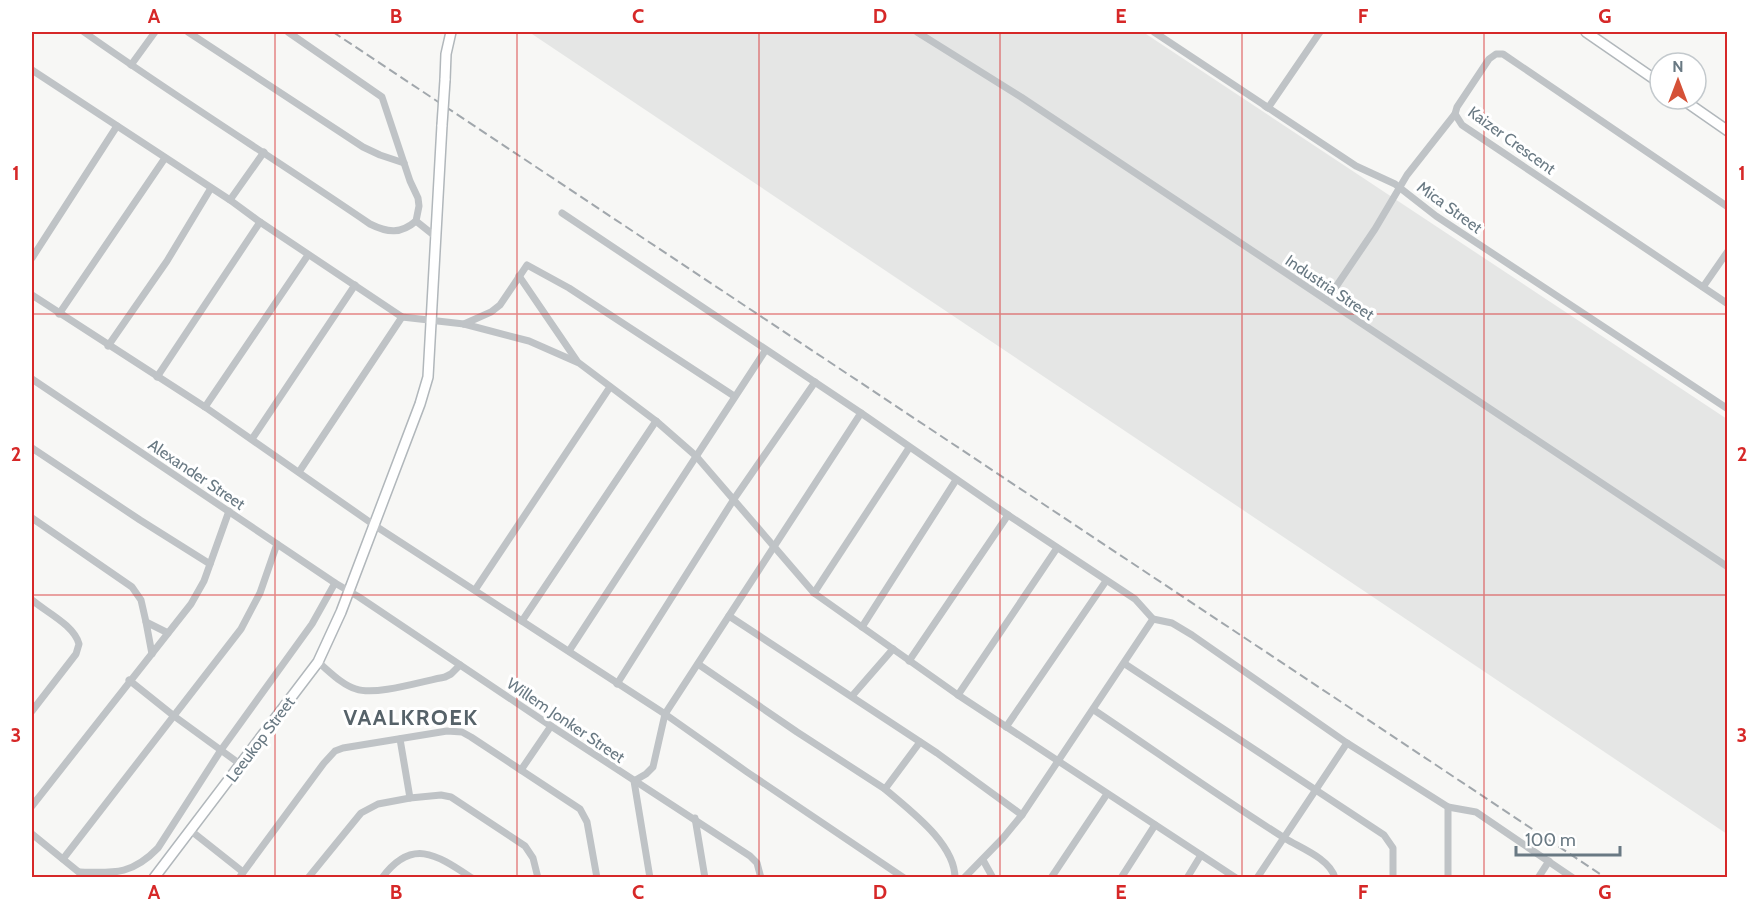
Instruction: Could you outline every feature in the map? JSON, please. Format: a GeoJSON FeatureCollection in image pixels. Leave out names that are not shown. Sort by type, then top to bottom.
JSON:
{"type":"FeatureCollection","features":[{"type":"Feature","properties":{"kind":"street"},"geometry":{"type":"LineString","coordinates":[[84,32],[381,229],[396,231],[408,228],[416,221],[418,198],[380,95],[288,32]]}},
{"type":"Feature","properties":{"kind":"street"},"geometry":{"type":"LineString","coordinates":[[131,65],[155,32]]}},
{"type":"Feature","properties":{"kind":"street"},"geometry":{"type":"LineString","coordinates":[[188,32],[363,147],[404,163]]}},
{"type":"Feature","properties":{"kind":"street","name":"Leeukop Street"},"geometry":{"type":"LineString","coordinates":[[154,878],[318,662],[337,622],[425,390],[429,365],[446,54],[450,32]]}},
{"type":"Feature","properties":{"kind":"street","name":"Industria Street"},"geometry":{"type":"LineString","coordinates":[[917,32],[1021,97],[1728,567]]}},
{"type":"Feature","properties":{"kind":"street","name":"Mica Street"},"geometry":{"type":"LineString","coordinates":[[1154,32],[1356,166],[1391,181],[1454,229],[1728,409]]}},
{"type":"Feature","properties":{"kind":"street"},"geometry":{"type":"LineString","coordinates":[[1268,108],[1320,32]]}},
{"type":"Feature","properties":{"kind":"street"},"geometry":{"type":"LineString","coordinates":[[1587,32],[1648,75]]}},
{"type":"Feature","properties":{"kind":"street","name":"Kaizer Crescent"},"geometry":{"type":"LineString","coordinates":[[1728,207],[1503,54],[1496,54],[1489,59],[1457,105],[1455,114],[1462,124],[1728,304]]}},
{"type":"Feature","properties":{"kind":"street"},"geometry":{"type":"LineString","coordinates":[[32,70],[230,200],[402,317],[464,324],[529,341],[579,363],[656,421],[696,456],[814,593],[958,695],[1236,878]]}},
{"type":"Feature","properties":{"kind":"street"},"geometry":{"type":"LineString","coordinates":[[1699,111],[1728,131]]}},
{"type":"Feature","properties":{"kind":"street"},"geometry":{"type":"LineString","coordinates":[[1327,300],[1401,188],[1407,175],[1455,114]]}},
{"type":"Feature","properties":{"kind":"street"},"geometry":{"type":"LineString","coordinates":[[32,258],[117,126]]}},
{"type":"Feature","properties":{"kind":"street"},"geometry":{"type":"LineString","coordinates":[[230,200],[264,152]]}},
{"type":"Feature","properties":{"kind":"street"},"geometry":{"type":"LineString","coordinates":[[59,314],[165,158]]}},
{"type":"Feature","properties":{"kind":"street"},"geometry":{"type":"LineString","coordinates":[[108,346],[167,261],[211,188]]}},
{"type":"Feature","properties":{"kind":"street"},"geometry":{"type":"LineString","coordinates":[[562,213],[1135,599],[1153,619],[1178,626],[1192,634],[1347,743],[1448,807],[1476,812],[1574,878]]}},
{"type":"Feature","properties":{"kind":"street"},"geometry":{"type":"LineString","coordinates":[[416,221],[436,237]]}},
{"type":"Feature","properties":{"kind":"street"},"geometry":{"type":"LineString","coordinates":[[157,377],[260,222]]}},
{"type":"Feature","properties":{"kind":"street"},"geometry":{"type":"LineString","coordinates":[[1702,287],[1728,251]]}},
{"type":"Feature","properties":{"kind":"street"},"geometry":{"type":"LineString","coordinates":[[205,407],[308,255]]}},
{"type":"Feature","properties":{"kind":"street"},"geometry":{"type":"LineString","coordinates":[[464,324],[491,312],[500,305],[526,265],[624,323],[734,396]]}},
{"type":"Feature","properties":{"kind":"street"},"geometry":{"type":"LineString","coordinates":[[519,276],[579,363]]}},
{"type":"Feature","properties":{"kind":"street"},"geometry":{"type":"LineString","coordinates":[[252,439],[355,285]]}},
{"type":"Feature","properties":{"kind":"street"},"geometry":{"type":"LineString","coordinates":[[32,295],[205,407],[374,525],[666,714],[904,878]]}},
{"type":"Feature","properties":{"kind":"street"},"geometry":{"type":"LineString","coordinates":[[299,472],[402,317]]}},
{"type":"Feature","properties":{"kind":"street"},"geometry":{"type":"LineString","coordinates":[[569,651],[765,351]]}},
{"type":"Feature","properties":{"kind":"street","name":"Alexander Street"},"geometry":{"type":"LineString","coordinates":[[32,379],[348,590]]}},
{"type":"Feature","properties":{"kind":"street"},"geometry":{"type":"LineString","coordinates":[[617,684],[734,499],[815,382]]}},
{"type":"Feature","properties":{"kind":"street"},"geometry":{"type":"LineString","coordinates":[[475,590],[610,387]]}},
{"type":"Feature","properties":{"kind":"street"},"geometry":{"type":"LineString","coordinates":[[650,878],[634,781],[646,774],[652,767],[666,714],[861,413]]}},
{"type":"Feature","properties":{"kind":"street"},"geometry":{"type":"LineString","coordinates":[[522,621],[656,421]]}},
{"type":"Feature","properties":{"kind":"street"},"geometry":{"type":"LineString","coordinates":[[32,448],[210,564]]}},
{"type":"Feature","properties":{"kind":"street"},"geometry":{"type":"LineString","coordinates":[[814,593],[909,448]]}},
{"type":"Feature","properties":{"kind":"street"},"geometry":{"type":"LineString","coordinates":[[862,627],[956,480]]}},
{"type":"Feature","properties":{"kind":"street"},"geometry":{"type":"LineString","coordinates":[[32,806],[198,593],[229,511]]}},
{"type":"Feature","properties":{"kind":"street"},"geometry":{"type":"LineString","coordinates":[[909,661],[1008,515]]}},
{"type":"Feature","properties":{"kind":"street"},"geometry":{"type":"LineString","coordinates":[[32,518],[132,586],[141,600],[152,654]]}},
{"type":"Feature","properties":{"kind":"street"},"geometry":{"type":"LineString","coordinates":[[63,859],[246,622],[260,593],[277,544]]}},
{"type":"Feature","properties":{"kind":"street"},"geometry":{"type":"LineString","coordinates":[[958,695],[1057,548]]}},
{"type":"Feature","properties":{"kind":"street"},"geometry":{"type":"LineString","coordinates":[[1006,727],[1106,581]]}},
{"type":"Feature","properties":{"kind":"street"},"geometry":{"type":"LineString","coordinates":[[32,834],[83,875],[116,873],[138,864],[152,854],[171,831],[221,750],[312,624],[335,583]]}},
{"type":"Feature","properties":{"kind":"street","name":"Willem Jonker Street"},"geometry":{"type":"LineString","coordinates":[[348,590],[750,856],[757,863],[761,878]]}},
{"type":"Feature","properties":{"kind":"street"},"geometry":{"type":"LineString","coordinates":[[32,614],[35,603],[70,629],[79,647],[32,711]]}},
{"type":"Feature","properties":{"kind":"street"},"geometry":{"type":"LineString","coordinates":[[729,616],[973,777],[1023,815]]}},
{"type":"Feature","properties":{"kind":"street"},"geometry":{"type":"LineString","coordinates":[[964,878],[1023,815],[1153,619]]}},
{"type":"Feature","properties":{"kind":"street"},"geometry":{"type":"LineString","coordinates":[[146,622],[168,633]]}},
{"type":"Feature","properties":{"kind":"street"},"geometry":{"type":"LineString","coordinates":[[852,696],[892,650]]}},
{"type":"Feature","properties":{"kind":"street"},"geometry":{"type":"LineString","coordinates":[[318,662],[351,687],[363,691],[380,690],[445,677],[460,665]]}},
{"type":"Feature","properties":{"kind":"street"},"geometry":{"type":"LineString","coordinates":[[698,664],[885,789],[943,844],[954,863],[955,878]]}},
{"type":"Feature","properties":{"kind":"street"},"geometry":{"type":"LineString","coordinates":[[1125,664],[1388,838],[1393,848],[1393,878]]}},
{"type":"Feature","properties":{"kind":"street"},"geometry":{"type":"LineString","coordinates":[[129,680],[240,764]]}},
{"type":"Feature","properties":{"kind":"street"},"geometry":{"type":"LineString","coordinates":[[1094,710],[1326,863],[1334,872],[1335,878]]}},
{"type":"Feature","properties":{"kind":"street"},"geometry":{"type":"LineString","coordinates":[[521,770],[551,726]]}},
{"type":"Feature","properties":{"kind":"street"},"geometry":{"type":"LineString","coordinates":[[190,830],[241,875],[330,755],[343,748],[455,731],[462,732],[580,809],[584,814],[597,878]]}},
{"type":"Feature","properties":{"kind":"street"},"geometry":{"type":"LineString","coordinates":[[400,740],[410,798]]}},
{"type":"Feature","properties":{"kind":"street"},"geometry":{"type":"LineString","coordinates":[[885,789],[920,742]]}},
{"type":"Feature","properties":{"kind":"street"},"geometry":{"type":"LineString","coordinates":[[1257,878],[1347,743]]}},
{"type":"Feature","properties":{"kind":"street"},"geometry":{"type":"LineString","coordinates":[[1051,878],[1107,794]]}},
{"type":"Feature","properties":{"kind":"street"},"geometry":{"type":"LineString","coordinates":[[308,878],[361,813],[378,804],[441,795],[455,799],[525,846],[533,858],[538,878]]}},
{"type":"Feature","properties":{"kind":"street"},"geometry":{"type":"LineString","coordinates":[[1448,807],[1448,878]]}},
{"type":"Feature","properties":{"kind":"street"},"geometry":{"type":"LineString","coordinates":[[695,819],[705,878]]}},
{"type":"Feature","properties":{"kind":"street"},"geometry":{"type":"LineString","coordinates":[[1121,878],[1155,825]]}},
{"type":"Feature","properties":{"kind":"street"},"geometry":{"type":"LineString","coordinates":[[382,878],[400,858],[428,854],[441,858],[472,878]]}},
{"type":"Feature","properties":{"kind":"street"},"geometry":{"type":"LineString","coordinates":[[1187,878],[1201,855]]}},
{"type":"Feature","properties":{"kind":"street"},"geometry":{"type":"LineString","coordinates":[[983,860],[993,878]]}},
{"type":"Feature","properties":{"kind":"street"},"geometry":{"type":"LineString","coordinates":[[1538,878],[1549,861]]}},
{"type":"Feature","properties":{"kind":"shaded area"},"geometry":{"type":"Polygon","coordinates":[[[529,32],[1143,32],[1727,419],[1727,834],[529,32]]]}},
{"type":"Feature","properties":{"kind":"railway"},"geometry":{"type":"LineString","coordinates":[[333,32],[1606,878]]}},
{"type":"Feature","properties":{"kind":"district","name":"VAALKROEK"},"geometry":{"type":"Point","coordinates":[411,717]}}]}
